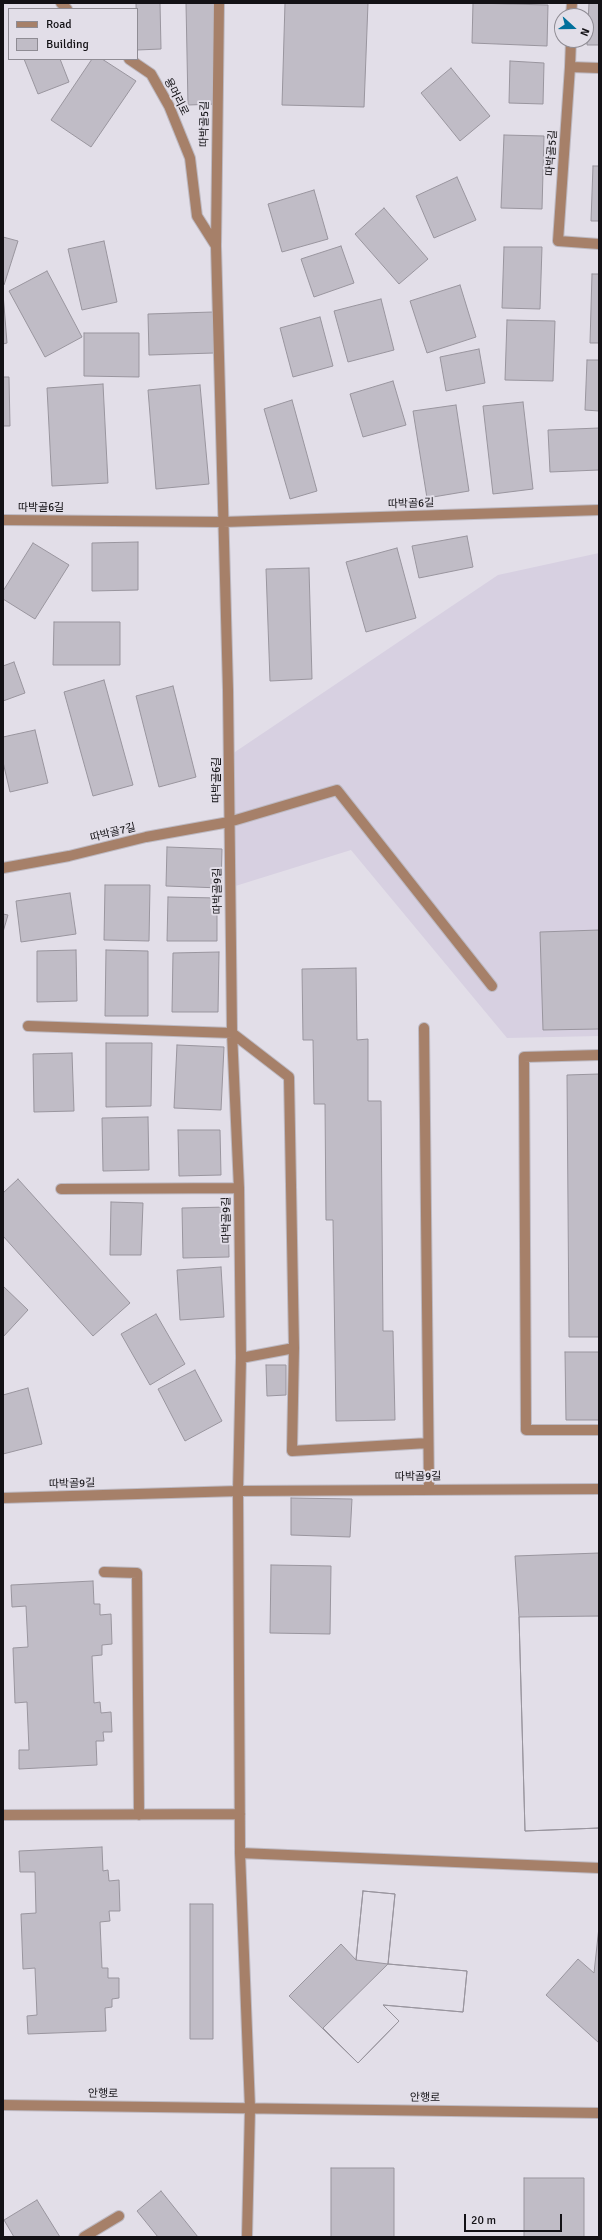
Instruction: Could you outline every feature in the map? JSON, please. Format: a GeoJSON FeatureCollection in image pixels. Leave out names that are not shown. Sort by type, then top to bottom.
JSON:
{"type":"FeatureCollection","features":[{"type":"Feature","properties":{"kind":"street","name":"따박골5길"},"geometry":{"type":"LineString","coordinates":[[216,246],[219,3]]}},
{"type":"Feature","properties":{"kind":"street","name":"따박골5길"},"geometry":{"type":"LineString","coordinates":[[571,48],[558,241],[599,244]]}},
{"type":"Feature","properties":{"kind":"street","name":"용머리로"},"geometry":{"type":"LineString","coordinates":[[130,60],[151,74],[169,106],[190,158],[197,216],[216,246]]}},
{"type":"Feature","properties":{"kind":"street"},"geometry":{"type":"LineString","coordinates":[[570,67],[599,68]]}},
{"type":"Feature","properties":{"kind":"street","name":"따박골6길"},"geometry":{"type":"LineString","coordinates":[[216,246],[228,690],[229,822]]}},
{"type":"Feature","properties":{"kind":"street","name":"따박골6길"},"geometry":{"type":"LineString","coordinates":[[3,520],[223,522],[599,510]]}},
{"type":"Feature","properties":{"kind":"street","name":"따박골7길"},"geometry":{"type":"LineString","coordinates":[[3,868],[69,856],[146,838],[229,822],[337,790],[492,986]]}},
{"type":"Feature","properties":{"kind":"street","name":"따박골9길"},"geometry":{"type":"LineString","coordinates":[[229,822],[232,1033],[239,1188],[241,1358],[238,1491]]}},
{"type":"Feature","properties":{"kind":"street"},"geometry":{"type":"LineString","coordinates":[[28,1026],[232,1033],[289,1077],[294,1348],[292,1451],[428,1443]]}},
{"type":"Feature","properties":{"kind":"street"},"geometry":{"type":"LineString","coordinates":[[424,1028],[429,1489]]}},
{"type":"Feature","properties":{"kind":"street"},"geometry":{"type":"LineString","coordinates":[[599,1055],[524,1057],[526,1430],[599,1430]]}},
{"type":"Feature","properties":{"kind":"street","name":"따박골9길"},"geometry":{"type":"LineString","coordinates":[[61,1189],[239,1188]]}},
{"type":"Feature","properties":{"kind":"street"},"geometry":{"type":"LineString","coordinates":[[241,1358],[294,1348]]}},
{"type":"Feature","properties":{"kind":"street","name":"따박골9길"},"geometry":{"type":"LineString","coordinates":[[3,1498],[238,1491],[599,1489]]}},
{"type":"Feature","properties":{"kind":"street"},"geometry":{"type":"LineString","coordinates":[[238,1491],[240,1853],[250,2108],[247,2237]]}},
{"type":"Feature","properties":{"kind":"street"},"geometry":{"type":"LineString","coordinates":[[104,1572],[137,1573],[139,1815]]}},
{"type":"Feature","properties":{"kind":"street"},"geometry":{"type":"LineString","coordinates":[[3,1815],[240,1814]]}},
{"type":"Feature","properties":{"kind":"street"},"geometry":{"type":"LineString","coordinates":[[240,1853],[599,1868]]}},
{"type":"Feature","properties":{"kind":"street","name":"안행로"},"geometry":{"type":"LineString","coordinates":[[3,2105],[599,2113]]}},
{"type":"Feature","properties":{"kind":"street"},"geometry":{"type":"LineString","coordinates":[[84,2237],[119,2216]]}},
{"type":"Feature","properties":{"kind":"shaded area"},"geometry":{"type":"Polygon","coordinates":[[[599,553],[599,1036],[507,1038],[351,850],[229,888],[229,756],[498,575],[599,553]]]}},
{"type":"Feature","properties":{"kind":"building"},"geometry":{"type":"Polygon","coordinates":[[[136,3],[160,3],[161,49],[138,50],[138,8],[136,8],[136,3]]]}},
{"type":"Feature","properties":{"kind":"building"},"geometry":{"type":"Polygon","coordinates":[[[186,3],[214,3],[216,104],[188,105],[186,3]]]}},
{"type":"Feature","properties":{"kind":"building"},"geometry":{"type":"Polygon","coordinates":[[[285,3],[368,3],[364,107],[282,105],[285,3]]]}},
{"type":"Feature","properties":{"kind":"building"},"geometry":{"type":"Polygon","coordinates":[[[473,3],[548,5],[547,46],[472,43],[473,3]]]}},
{"type":"Feature","properties":{"kind":"building"},"geometry":{"type":"Polygon","coordinates":[[[589,3],[599,3],[599,45],[594,45],[594,8],[589,8],[589,3]]]}},
{"type":"Feature","properties":{"kind":"building"},"geometry":{"type":"Polygon","coordinates":[[[24,60],[60,60],[69,82],[38,94],[24,60]]]}},
{"type":"Feature","properties":{"kind":"building"},"geometry":{"type":"Polygon","coordinates":[[[91,60],[104,60],[136,81],[91,147],[51,120],[91,60]]]}},
{"type":"Feature","properties":{"kind":"building"},"geometry":{"type":"Polygon","coordinates":[[[510,61],[544,63],[543,104],[509,103],[510,61]]]}},
{"type":"Feature","properties":{"kind":"building"},"geometry":{"type":"Polygon","coordinates":[[[451,68],[490,116],[460,141],[421,93],[451,68]]]}},
{"type":"Feature","properties":{"kind":"building"},"geometry":{"type":"Polygon","coordinates":[[[504,135],[544,136],[542,209],[501,208],[504,135]]]}},
{"type":"Feature","properties":{"kind":"building"},"geometry":{"type":"Polygon","coordinates":[[[593,166],[599,166],[599,221],[591,221],[593,166]]]}},
{"type":"Feature","properties":{"kind":"building"},"geometry":{"type":"Polygon","coordinates":[[[457,177],[476,220],[434,238],[416,196],[457,177]]]}},
{"type":"Feature","properties":{"kind":"building"},"geometry":{"type":"Polygon","coordinates":[[[314,190],[328,239],[282,252],[268,204],[314,190]]]}},
{"type":"Feature","properties":{"kind":"building"},"geometry":{"type":"Polygon","coordinates":[[[384,208],[428,259],[399,284],[355,234],[384,208]]]}},
{"type":"Feature","properties":{"kind":"building"},"geometry":{"type":"Polygon","coordinates":[[[3,237],[18,241],[4,285],[3,284],[3,237]]]}},
{"type":"Feature","properties":{"kind":"building"},"geometry":{"type":"Polygon","coordinates":[[[104,241],[117,302],[82,310],[68,249],[104,241]]]}},
{"type":"Feature","properties":{"kind":"building"},"geometry":{"type":"Polygon","coordinates":[[[341,246],[354,283],[314,297],[301,259],[341,246]]]}},
{"type":"Feature","properties":{"kind":"building"},"geometry":{"type":"Polygon","coordinates":[[[504,247],[542,247],[540,309],[502,308],[504,247]]]}},
{"type":"Feature","properties":{"kind":"building"},"geometry":{"type":"Polygon","coordinates":[[[47,271],[82,337],[45,357],[9,291],[47,271]]]}},
{"type":"Feature","properties":{"kind":"building"},"geometry":{"type":"Polygon","coordinates":[[[592,274],[599,274],[599,343],[590,343],[592,274]]]}},
{"type":"Feature","properties":{"kind":"building"},"geometry":{"type":"Polygon","coordinates":[[[460,285],[476,337],[427,353],[410,301],[460,285]]]}},
{"type":"Feature","properties":{"kind":"building"},"geometry":{"type":"Polygon","coordinates":[[[3,293],[7,343],[3,344],[3,293]]]}},
{"type":"Feature","properties":{"kind":"building"},"geometry":{"type":"Polygon","coordinates":[[[381,299],[394,350],[348,362],[334,311],[381,299]]]}},
{"type":"Feature","properties":{"kind":"building"},"geometry":{"type":"Polygon","coordinates":[[[213,312],[214,353],[149,355],[148,314],[213,312]]]}},
{"type":"Feature","properties":{"kind":"building"},"geometry":{"type":"Polygon","coordinates":[[[320,317],[333,366],[293,377],[280,328],[320,317]]]}},
{"type":"Feature","properties":{"kind":"building"},"geometry":{"type":"Polygon","coordinates":[[[507,320],[555,321],[553,381],[505,380],[507,320]]]}},
{"type":"Feature","properties":{"kind":"building"},"geometry":{"type":"Polygon","coordinates":[[[84,333],[139,333],[139,377],[84,376],[84,333]]]}},
{"type":"Feature","properties":{"kind":"building"},"geometry":{"type":"Polygon","coordinates":[[[479,349],[485,383],[446,391],[440,357],[479,349]]]}},
{"type":"Feature","properties":{"kind":"building"},"geometry":{"type":"Polygon","coordinates":[[[587,360],[599,360],[599,411],[585,410],[587,360]]]}},
{"type":"Feature","properties":{"kind":"building"},"geometry":{"type":"Polygon","coordinates":[[[3,377],[9,377],[10,426],[3,426],[3,377]]]}},
{"type":"Feature","properties":{"kind":"building"},"geometry":{"type":"Polygon","coordinates":[[[393,381],[406,425],[363,437],[350,394],[393,381]]]}},
{"type":"Feature","properties":{"kind":"building"},"geometry":{"type":"Polygon","coordinates":[[[103,384],[108,483],[52,486],[47,388],[103,384]]]}},
{"type":"Feature","properties":{"kind":"building"},"geometry":{"type":"Polygon","coordinates":[[[200,385],[209,484],[156,489],[148,390],[200,385]]]}},
{"type":"Feature","properties":{"kind":"building"},"geometry":{"type":"Polygon","coordinates":[[[292,400],[317,491],[290,499],[264,409],[292,400]]]}},
{"type":"Feature","properties":{"kind":"building"},"geometry":{"type":"Polygon","coordinates":[[[523,402],[533,489],[493,494],[483,406],[523,402]]]}},
{"type":"Feature","properties":{"kind":"building"},"geometry":{"type":"Polygon","coordinates":[[[456,405],[469,491],[427,498],[413,411],[456,405]]]}},
{"type":"Feature","properties":{"kind":"building"},"geometry":{"type":"Polygon","coordinates":[[[599,428],[599,470],[550,472],[548,430],[599,428]]]}},
{"type":"Feature","properties":{"kind":"building"},"geometry":{"type":"Polygon","coordinates":[[[467,536],[473,567],[419,578],[412,546],[467,536]]]}},
{"type":"Feature","properties":{"kind":"building"},"geometry":{"type":"Polygon","coordinates":[[[138,542],[138,590],[92,591],[92,543],[138,542]]]}},
{"type":"Feature","properties":{"kind":"building"},"geometry":{"type":"Polygon","coordinates":[[[33,543],[69,565],[35,619],[3,599],[3,591],[33,543]]]}},
{"type":"Feature","properties":{"kind":"building"},"geometry":{"type":"Polygon","coordinates":[[[397,548],[416,618],[366,632],[346,562],[397,548]]]}},
{"type":"Feature","properties":{"kind":"building"},"geometry":{"type":"Polygon","coordinates":[[[309,568],[312,679],[270,681],[266,569],[309,568]]]}},
{"type":"Feature","properties":{"kind":"building"},"geometry":{"type":"Polygon","coordinates":[[[54,622],[120,622],[120,665],[53,665],[54,622]]]}},
{"type":"Feature","properties":{"kind":"building"},"geometry":{"type":"Polygon","coordinates":[[[14,662],[25,693],[3,701],[3,666],[14,662]]]}},
{"type":"Feature","properties":{"kind":"building"},"geometry":{"type":"Polygon","coordinates":[[[104,680],[133,785],[93,796],[64,692],[104,680]]]}},
{"type":"Feature","properties":{"kind":"building"},"geometry":{"type":"Polygon","coordinates":[[[173,686],[196,777],[159,787],[136,696],[173,686]]]}},
{"type":"Feature","properties":{"kind":"building"},"geometry":{"type":"Polygon","coordinates":[[[35,730],[48,783],[10,792],[3,762],[3,737],[35,730]]]}},
{"type":"Feature","properties":{"kind":"building"},"geometry":{"type":"Polygon","coordinates":[[[167,847],[222,849],[221,888],[166,886],[167,847]]]}},
{"type":"Feature","properties":{"kind":"building"},"geometry":{"type":"Polygon","coordinates":[[[105,885],[150,885],[149,941],[104,940],[105,885]]]}},
{"type":"Feature","properties":{"kind":"building"},"geometry":{"type":"Polygon","coordinates":[[[70,893],[76,934],[21,942],[16,901],[70,893]]]}},
{"type":"Feature","properties":{"kind":"building"},"geometry":{"type":"Polygon","coordinates":[[[168,897],[217,898],[217,941],[167,941],[168,897]]]}},
{"type":"Feature","properties":{"kind":"building"},"geometry":{"type":"Polygon","coordinates":[[[3,914],[8,915],[3,932],[3,914]]]}},
{"type":"Feature","properties":{"kind":"building"},"geometry":{"type":"Polygon","coordinates":[[[599,930],[599,1029],[543,1030],[540,932],[599,930]]]}},
{"type":"Feature","properties":{"kind":"building"},"geometry":{"type":"Polygon","coordinates":[[[76,950],[77,1001],[37,1002],[37,951],[76,950]]]}},
{"type":"Feature","properties":{"kind":"building"},"geometry":{"type":"Polygon","coordinates":[[[106,950],[148,951],[148,1016],[105,1016],[106,950]]]}},
{"type":"Feature","properties":{"kind":"building"},"geometry":{"type":"Polygon","coordinates":[[[219,952],[218,1012],[172,1012],[173,953],[219,952]]]}},
{"type":"Feature","properties":{"kind":"building"},"geometry":{"type":"Polygon","coordinates":[[[356,968],[357,1040],[368,1039],[368,1101],[381,1101],[383,1331],[393,1331],[395,1420],[336,1421],[333,1220],[326,1220],[325,1104],[314,1104],[313,1040],[303,1040],[302,969],[356,968]]]}},
{"type":"Feature","properties":{"kind":"building"},"geometry":{"type":"Polygon","coordinates":[[[106,1043],[152,1043],[151,1106],[106,1107],[106,1043]]]}},
{"type":"Feature","properties":{"kind":"building"},"geometry":{"type":"Polygon","coordinates":[[[177,1045],[224,1047],[221,1110],[174,1108],[177,1045]]]}},
{"type":"Feature","properties":{"kind":"building"},"geometry":{"type":"Polygon","coordinates":[[[72,1053],[74,1111],[34,1112],[33,1054],[72,1053]]]}},
{"type":"Feature","properties":{"kind":"building"},"geometry":{"type":"Polygon","coordinates":[[[599,1074],[599,1337],[569,1337],[567,1075],[599,1074]]]}},
{"type":"Feature","properties":{"kind":"building"},"geometry":{"type":"Polygon","coordinates":[[[148,1117],[149,1170],[103,1171],[102,1118],[148,1117]]]}},
{"type":"Feature","properties":{"kind":"building"},"geometry":{"type":"Polygon","coordinates":[[[178,1130],[220,1130],[221,1175],[179,1176],[178,1130]]]}},
{"type":"Feature","properties":{"kind":"building"},"geometry":{"type":"Polygon","coordinates":[[[18,1179],[130,1303],[93,1336],[3,1236],[3,1193],[18,1179]]]}},
{"type":"Feature","properties":{"kind":"building"},"geometry":{"type":"Polygon","coordinates":[[[111,1202],[143,1203],[141,1255],[110,1255],[111,1202]]]}},
{"type":"Feature","properties":{"kind":"building"},"geometry":{"type":"Polygon","coordinates":[[[228,1207],[229,1257],[183,1258],[182,1208],[228,1207]]]}},
{"type":"Feature","properties":{"kind":"building"},"geometry":{"type":"Polygon","coordinates":[[[221,1267],[224,1317],[180,1320],[177,1270],[221,1267]]]}},
{"type":"Feature","properties":{"kind":"building"},"geometry":{"type":"Polygon","coordinates":[[[3,1286],[28,1310],[3,1337],[3,1286]]]}},
{"type":"Feature","properties":{"kind":"building"},"geometry":{"type":"Polygon","coordinates":[[[156,1314],[185,1364],[150,1385],[121,1334],[156,1314]]]}},
{"type":"Feature","properties":{"kind":"building"},"geometry":{"type":"Polygon","coordinates":[[[565,1352],[599,1352],[599,1420],[566,1420],[565,1352]]]}},
{"type":"Feature","properties":{"kind":"building"},"geometry":{"type":"Polygon","coordinates":[[[266,1365],[286,1365],[286,1395],[267,1396],[266,1365]]]}},
{"type":"Feature","properties":{"kind":"building"},"geometry":{"type":"Polygon","coordinates":[[[195,1370],[222,1421],[185,1441],[158,1389],[195,1370]]]}},
{"type":"Feature","properties":{"kind":"building"},"geometry":{"type":"Polygon","coordinates":[[[28,1388],[42,1444],[3,1454],[3,1395],[28,1388]]]}},
{"type":"Feature","properties":{"kind":"building"},"geometry":{"type":"Polygon","coordinates":[[[291,1498],[352,1499],[350,1537],[291,1535],[291,1498]]]}},
{"type":"Feature","properties":{"kind":"building"},"geometry":{"type":"Polygon","coordinates":[[[599,1553],[599,1828],[525,1831],[519,1617],[515,1556],[599,1553]]]}},
{"type":"Feature","properties":{"kind":"building"},"geometry":{"type":"Polygon","coordinates":[[[271,1565],[331,1566],[330,1634],[270,1633],[271,1565]]]}},
{"type":"Feature","properties":{"kind":"building"},"geometry":{"type":"Polygon","coordinates":[[[93,1581],[94,1604],[100,1604],[100,1615],[111,1614],[112,1644],[102,1645],[102,1655],[92,1656],[94,1703],[100,1702],[101,1713],[111,1712],[112,1732],[103,1732],[104,1741],[96,1741],[97,1765],[19,1769],[19,1750],[29,1750],[27,1702],[15,1703],[13,1648],[28,1647],[26,1606],[12,1607],[11,1585],[93,1581]]]}},
{"type":"Feature","properties":{"kind":"building"},"geometry":{"type":"Polygon","coordinates":[[[599,1616],[599,1828],[525,1831],[519,1617],[599,1616]]]}},
{"type":"Feature","properties":{"kind":"building"},"geometry":{"type":"Polygon","coordinates":[[[102,1847],[103,1871],[108,1870],[109,1881],[119,1880],[120,1911],[109,1911],[110,1921],[100,1922],[102,1968],[108,1968],[108,1978],[119,1978],[119,1998],[112,1999],[112,2007],[105,2008],[106,2031],[28,2034],[27,2016],[37,2015],[35,1968],[23,1969],[21,1914],[36,1913],[35,1872],[20,1872],[19,1851],[102,1847]]]}},
{"type":"Feature","properties":{"kind":"building"},"geometry":{"type":"Polygon","coordinates":[[[363,1891],[395,1894],[388,1964],[467,1971],[463,2012],[383,2005],[399,2021],[358,2063],[289,1996],[341,1944],[356,1960],[363,1891]]]}},
{"type":"Feature","properties":{"kind":"building"},"geometry":{"type":"Polygon","coordinates":[[[363,1891],[395,1894],[388,1964],[356,1960],[363,1891]]]}},
{"type":"Feature","properties":{"kind":"building"},"geometry":{"type":"Polygon","coordinates":[[[190,1904],[213,1904],[213,2039],[190,2039],[190,1904]]]}},
{"type":"Feature","properties":{"kind":"building"},"geometry":{"type":"Polygon","coordinates":[[[599,1927],[599,2043],[546,1995],[578,1959],[594,1973],[599,1927]]]}},
{"type":"Feature","properties":{"kind":"building"},"geometry":{"type":"Polygon","coordinates":[[[388,1964],[467,1971],[463,2012],[383,2005],[399,2021],[358,2063],[323,2028],[388,1964]]]}},
{"type":"Feature","properties":{"kind":"building"},"geometry":{"type":"Polygon","coordinates":[[[331,2168],[394,2168],[394,2237],[331,2237],[331,2168]]]}},
{"type":"Feature","properties":{"kind":"building"},"geometry":{"type":"Polygon","coordinates":[[[524,2178],[584,2178],[584,2237],[524,2237],[524,2178]]]}},
{"type":"Feature","properties":{"kind":"building"},"geometry":{"type":"Polygon","coordinates":[[[161,2191],[198,2237],[158,2237],[137,2211],[161,2191]]]}},
{"type":"Feature","properties":{"kind":"building"},"geometry":{"type":"Polygon","coordinates":[[[37,2200],[60,2237],[14,2237],[4,2220],[37,2200]]]}}]}
